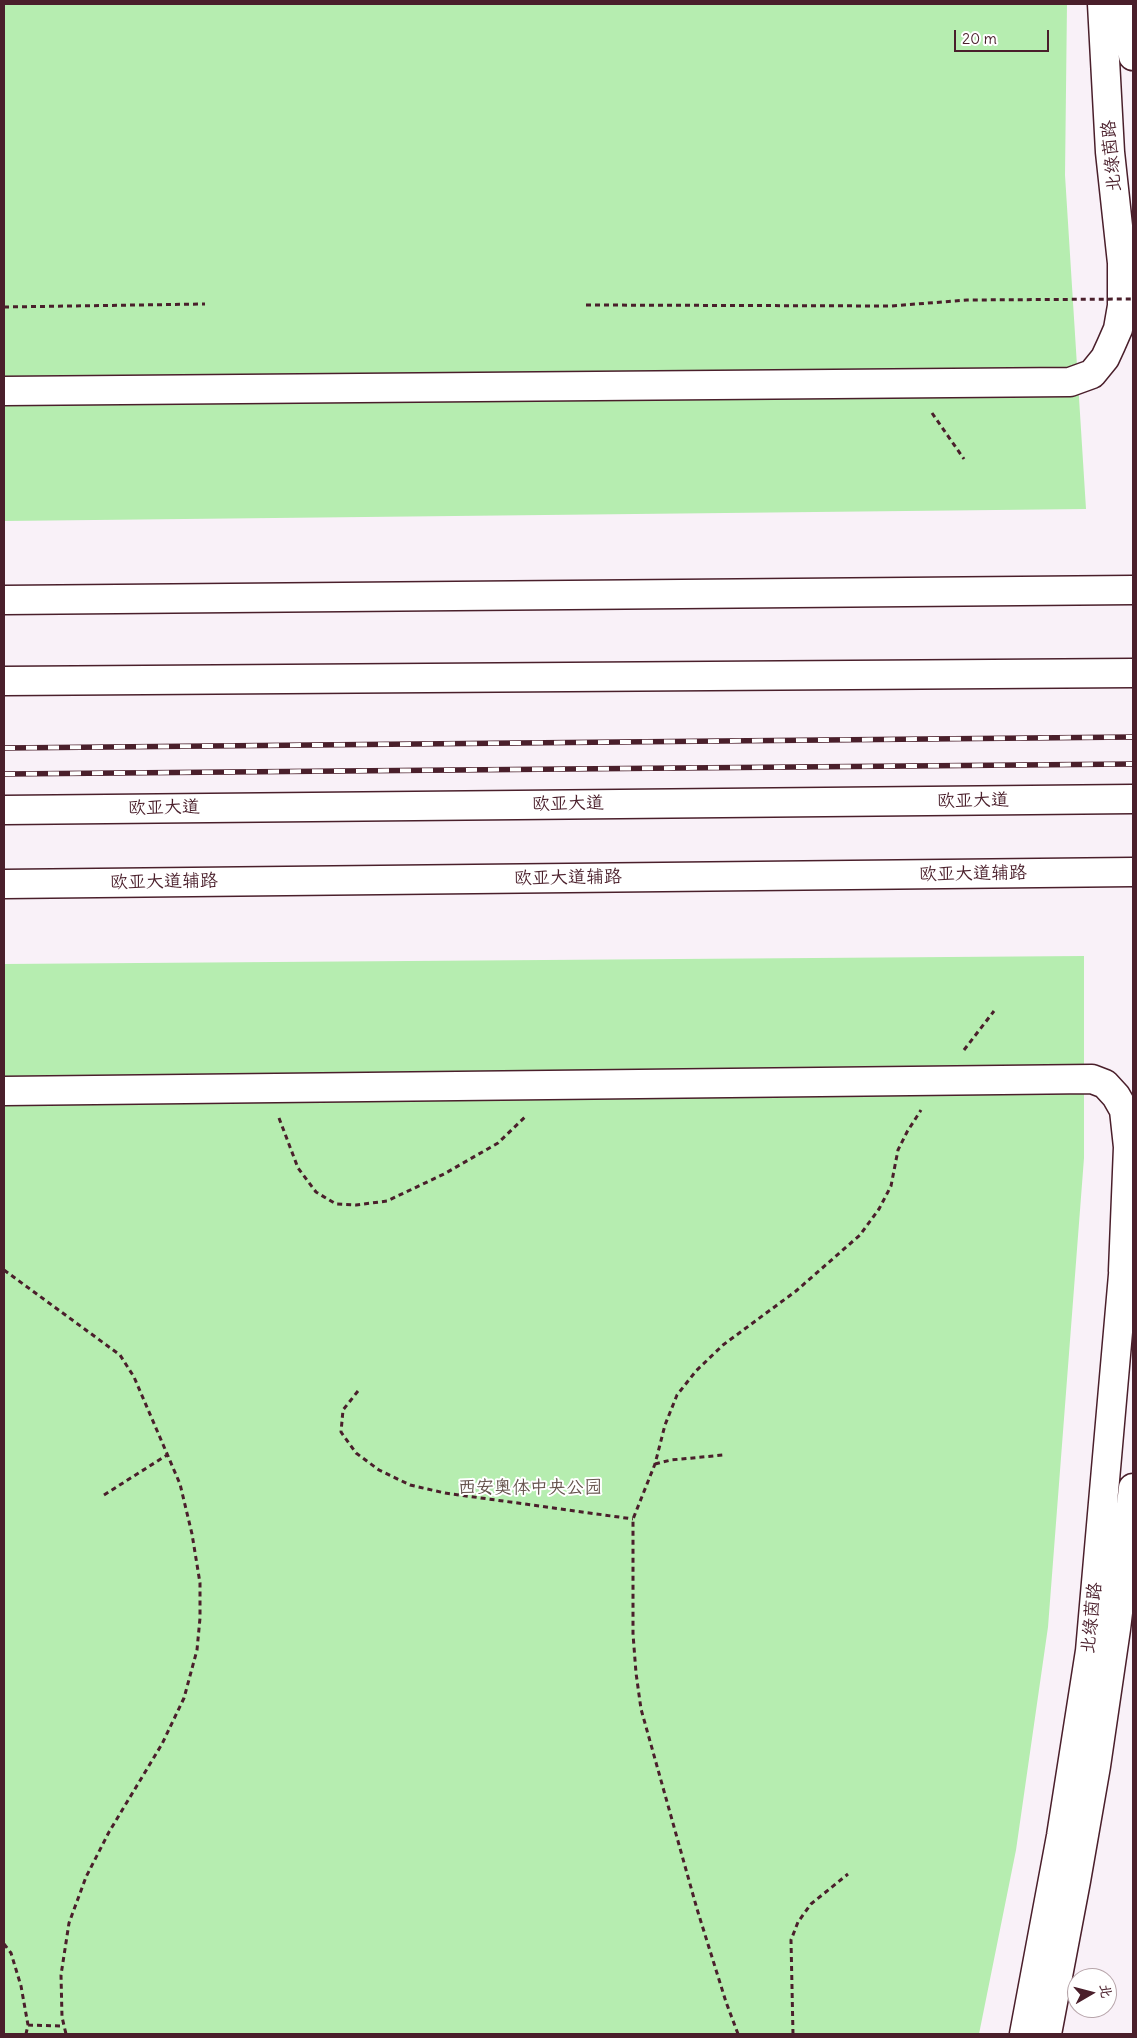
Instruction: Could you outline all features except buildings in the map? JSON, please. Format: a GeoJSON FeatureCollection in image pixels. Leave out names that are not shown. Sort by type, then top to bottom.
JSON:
{"type":"FeatureCollection","features":[{"type":"Feature","properties":{"kind":"street","name":"北绿茵路"},"geometry":{"type":"LineString","coordinates":[[1102,4],[1110,152],[1122,263],[1133,307]]}},
{"type":"Feature","properties":{"kind":"street"},"geometry":{"type":"LineString","coordinates":[[1127,4],[1133,56]]}},
{"type":"Feature","properties":{"kind":"street"},"geometry":{"type":"LineString","coordinates":[[4,390],[1070,382],[1092,374],[1105,358],[1118,329],[1122,306],[1122,263]]}},
{"type":"Feature","properties":{"kind":"street"},"geometry":{"type":"LineString","coordinates":[[4,600],[1133,590]]}},
{"type":"Feature","properties":{"kind":"street"},"geometry":{"type":"LineString","coordinates":[[4,681],[1133,673]]}},
{"type":"Feature","properties":{"kind":"street","name":"欧亚大道"},"geometry":{"type":"LineString","coordinates":[[4,810],[1133,799]]}},
{"type":"Feature","properties":{"kind":"street","name":"欧亚大道辅路"},"geometry":{"type":"LineString","coordinates":[[4,884],[1133,872]]}},
{"type":"Feature","properties":{"kind":"street"},"geometry":{"type":"LineString","coordinates":[[4,1091],[1092,1079],[1105,1084],[1116,1096],[1124,1110],[1128,1148],[1123,1271]]}},
{"type":"Feature","properties":{"kind":"street","name":"北绿茵路"},"geometry":{"type":"LineString","coordinates":[[1024,2034],[1061,1836],[1090,1651],[1123,1271],[1133,1199]]}},
{"type":"Feature","properties":{"kind":"street","name":"北绿茵路"},"geometry":{"type":"LineString","coordinates":[[1047,2034],[1096,1766],[1116,1629],[1133,1488]]}},
{"type":"Feature","properties":{"kind":"path"},"geometry":{"type":"LineString","coordinates":[[586,305],[891,306],[967,300],[1133,299]]}},
{"type":"Feature","properties":{"kind":"path"},"geometry":{"type":"LineString","coordinates":[[4,307],[205,304]]}},
{"type":"Feature","properties":{"kind":"path"},"geometry":{"type":"LineString","coordinates":[[913,384],[964,459]]}},
{"type":"Feature","properties":{"kind":"path"},"geometry":{"type":"LineString","coordinates":[[738,2034],[697,1909],[642,1709],[636,1673],[633,1634],[634,1519],[655,1464],[664,1425],[677,1395],[696,1371],[723,1346],[796,1291],[860,1236],[891,1186],[898,1150],[907,1132],[942,1080],[994,1012]]}},
{"type":"Feature","properties":{"kind":"path"},"geometry":{"type":"LineString","coordinates":[[272,1088],[281,1124],[298,1168],[316,1192],[336,1204],[356,1205],[387,1201],[444,1174],[498,1143],[530,1112]]}},
{"type":"Feature","properties":{"kind":"path"},"geometry":{"type":"LineString","coordinates":[[4,1270],[120,1354],[134,1377],[180,1484],[192,1534],[200,1583],[200,1618],[197,1650],[184,1698],[162,1744],[86,1876],[69,1924],[61,1976],[62,2017],[66,2034]]}},
{"type":"Feature","properties":{"kind":"path"},"geometry":{"type":"LineString","coordinates":[[358,1392],[343,1410],[341,1432],[356,1453],[379,1470],[410,1485],[445,1493],[634,1519]]}},
{"type":"Feature","properties":{"kind":"path"},"geometry":{"type":"LineString","coordinates":[[104,1495],[167,1455]]}},
{"type":"Feature","properties":{"kind":"path"},"geometry":{"type":"LineString","coordinates":[[655,1464],[671,1460],[723,1455]]}},
{"type":"Feature","properties":{"kind":"path"},"geometry":{"type":"LineString","coordinates":[[793,2034],[791,1940],[798,1922],[811,1904],[848,1874]]}},
{"type":"Feature","properties":{"kind":"path"},"geometry":{"type":"LineString","coordinates":[[4,1944],[11,1953],[21,1986],[28,2025],[26,2034]]}},
{"type":"Feature","properties":{"kind":"path"},"geometry":{"type":"LineString","coordinates":[[28,2025],[65,2026]]}},
{"type":"Feature","properties":{"kind":"green space"},"geometry":{"type":"Polygon","coordinates":[[[4,4],[1067,4],[1065,175],[1086,509],[4,521],[4,4]]]}},
{"type":"Feature","properties":{"kind":"green space","name":"西安奥体中央公园"},"geometry":{"type":"Polygon","coordinates":[[[1084,956],[1084,1158],[1048,1627],[1016,1850],[979,2034],[4,2034],[4,964],[1084,956]]]}},
{"type":"Feature","properties":{"kind":"railway"},"geometry":{"type":"LineString","coordinates":[[4,748],[1133,737]]}},
{"type":"Feature","properties":{"kind":"railway"},"geometry":{"type":"LineString","coordinates":[[4,774],[1133,764]]}}]}
